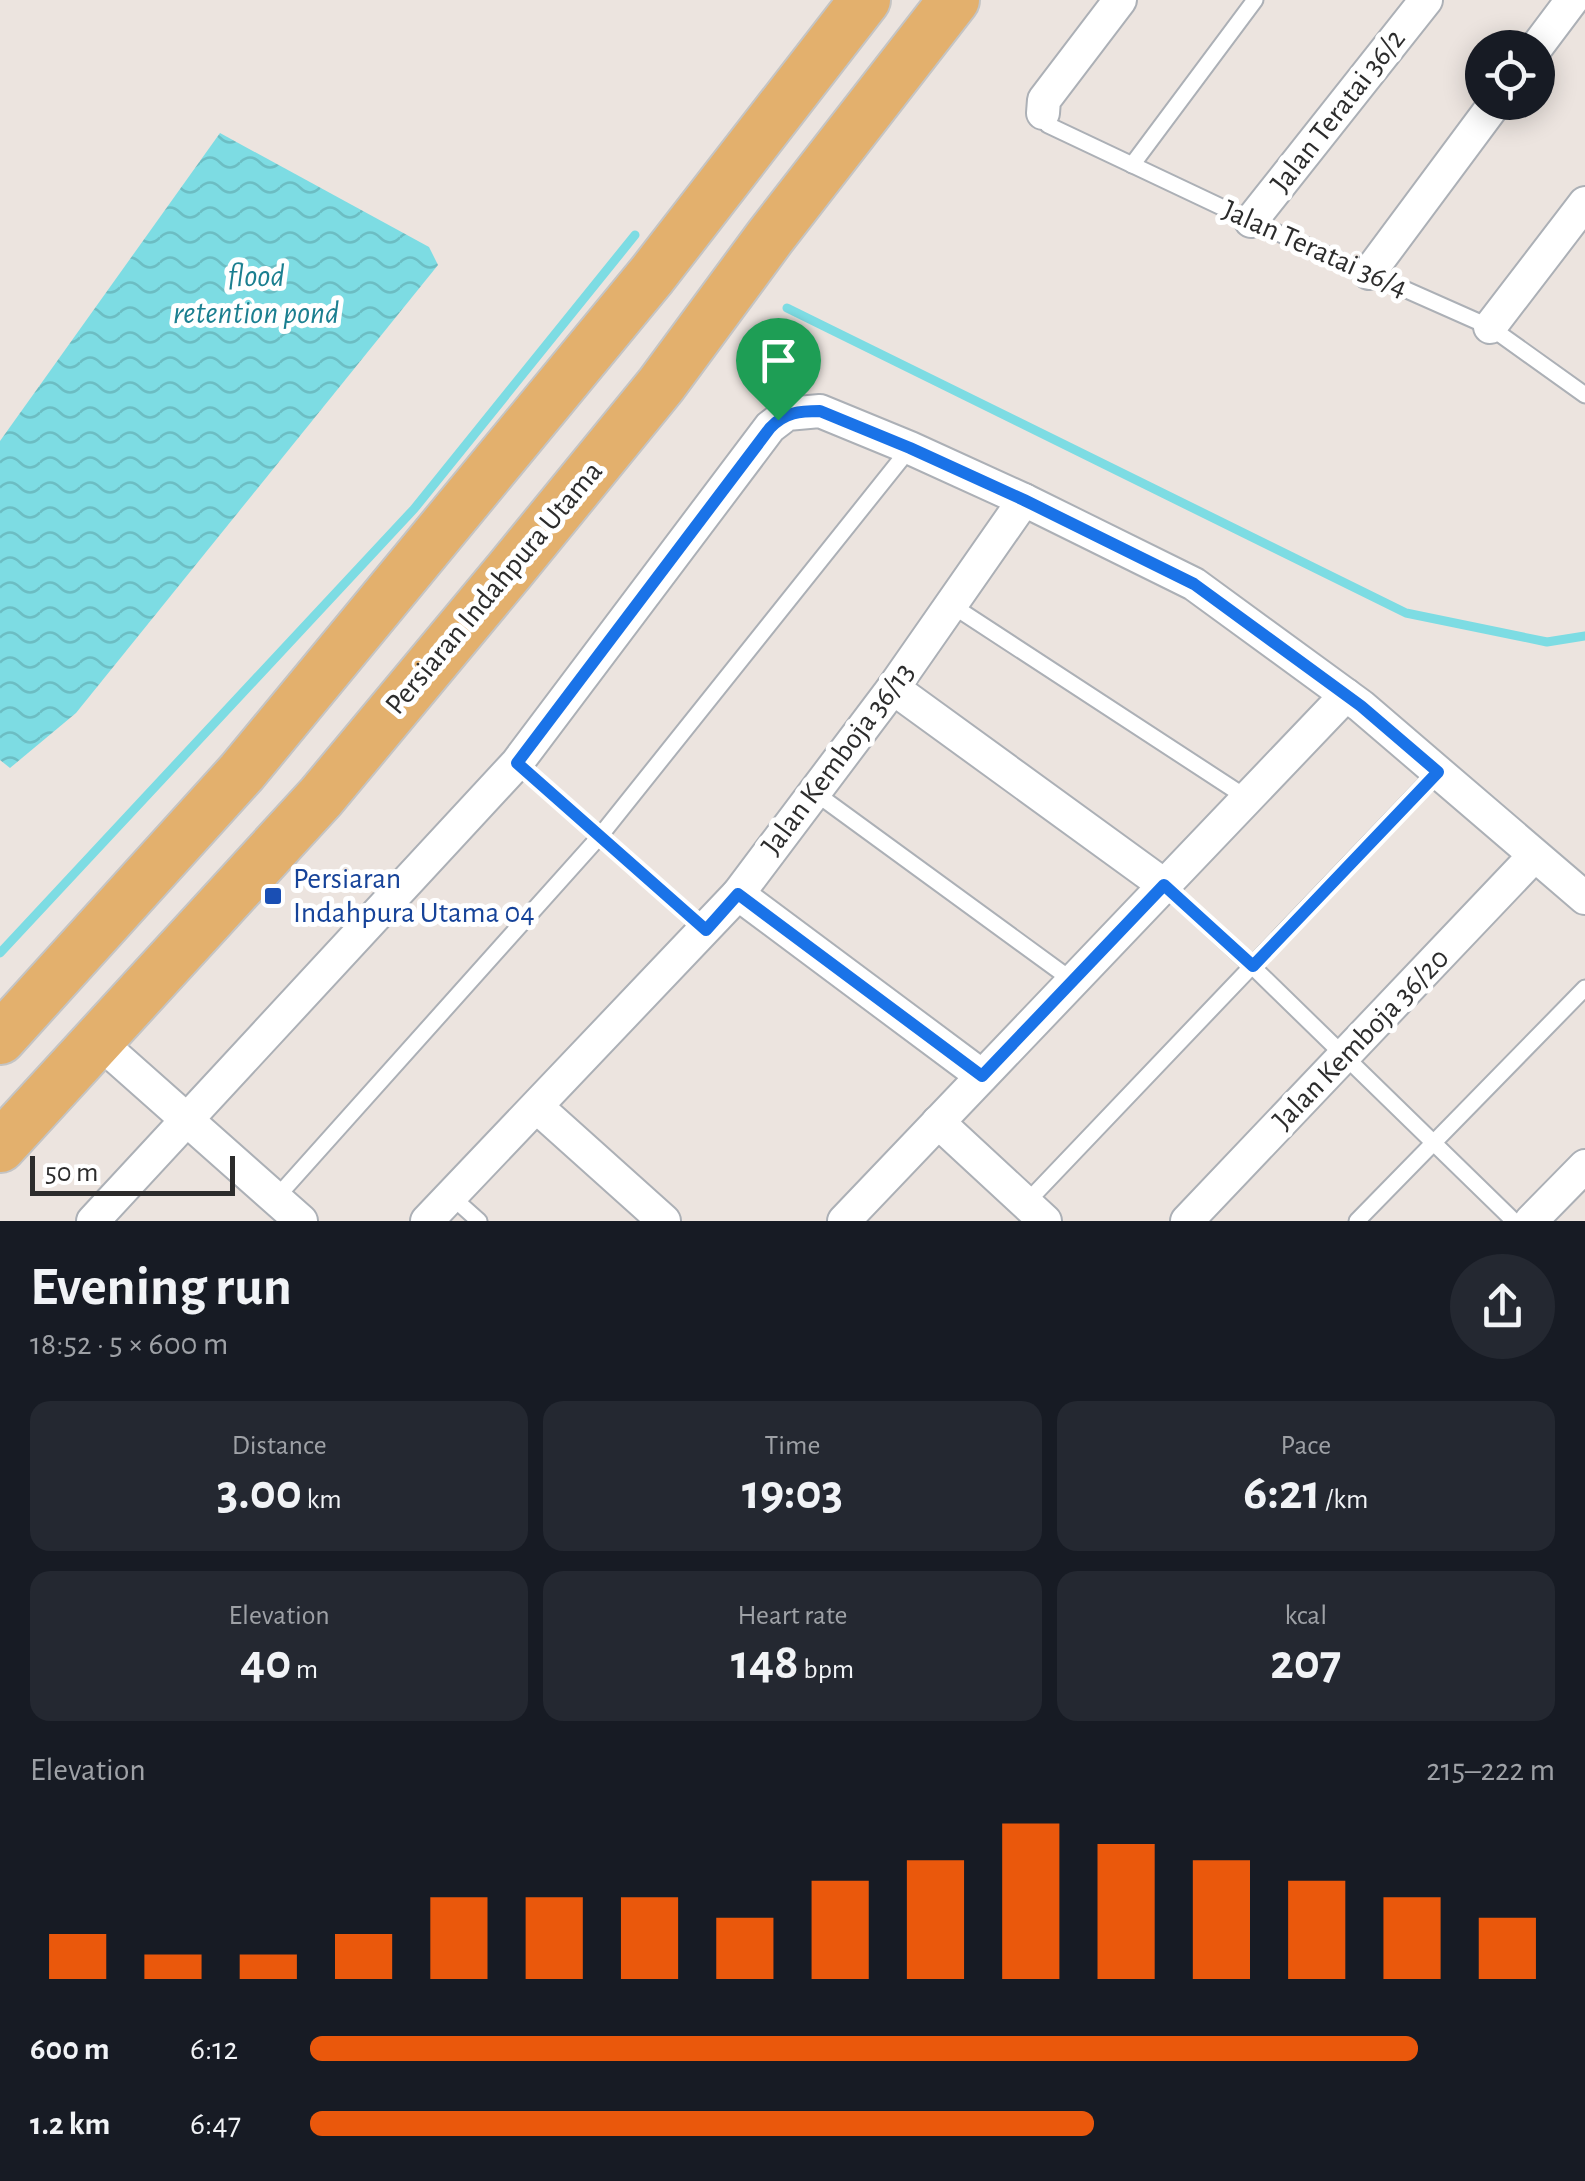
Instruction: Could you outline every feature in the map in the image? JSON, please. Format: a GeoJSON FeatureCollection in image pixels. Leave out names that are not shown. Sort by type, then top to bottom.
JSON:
{"type":"FeatureCollection","features":[{"type":"Feature","properties":{"kind":"main road"},"geometry":{"type":"LineString","coordinates":[[0,1039],[242,772],[652,275],[865,0]]}},
{"type":"Feature","properties":{"kind":"main road","name":"Persiaran Indahpura Utama"},"geometry":{"type":"LineString","coordinates":[[0,1147],[321,797],[510,570],[661,384],[954,0]]}},
{"type":"Feature","properties":{"kind":"street"},"geometry":{"type":"LineString","coordinates":[[1043,113],[1044,100],[1120,0]]}},
{"type":"Feature","properties":{"kind":"street","name":"Jalan Teratai 36/2"},"geometry":{"type":"LineString","coordinates":[[1250,221],[1426,0]]}},
{"type":"Feature","properties":{"kind":"street"},"geometry":{"type":"LineString","coordinates":[[1550,30],[1572,0]]}},
{"type":"Feature","properties":{"kind":"street"},"geometry":{"type":"LineString","coordinates":[[1369,274],[1483,120]]}},
{"type":"Feature","properties":{"kind":"street"},"geometry":{"type":"LineString","coordinates":[[1490,327],[1585,203]]}},
{"type":"Feature","properties":{"kind":"street"},"geometry":{"type":"LineString","coordinates":[[105,1217],[188,1120],[517,763],[778,420],[798,412],[820,411],[910,448],[1194,584],[1346,695],[1585,898]]}},
{"type":"Feature","properties":{"kind":"street","name":"Jalan Kemboja 36/13"},"geometry":{"type":"LineString","coordinates":[[427,1221],[738,894],[894,688],[1024,500]]}},
{"type":"Feature","properties":{"kind":"street"},"geometry":{"type":"LineString","coordinates":[[894,688],[1164,885]]}},
{"type":"Feature","properties":{"kind":"street"},"geometry":{"type":"LineString","coordinates":[[844,1221],[1346,695]]}},
{"type":"Feature","properties":{"kind":"street","name":"Jalan Kemboja 36/20"},"geometry":{"type":"LineString","coordinates":[[1187,1221],[1534,856]]}},
{"type":"Feature","properties":{"kind":"street"},"geometry":{"type":"LineString","coordinates":[[738,894],[982,1076]]}},
{"type":"Feature","properties":{"kind":"street"},"geometry":{"type":"LineString","coordinates":[[98,1041],[302,1221]]}},
{"type":"Feature","properties":{"kind":"street"},"geometry":{"type":"LineString","coordinates":[[537,1106],[664,1221]]}},
{"type":"Feature","properties":{"kind":"street"},"geometry":{"type":"LineString","coordinates":[[938,1122],[1036,1212]]}},
{"type":"Feature","properties":{"kind":"street"},"geometry":{"type":"LineString","coordinates":[[1532,1221],[1585,1166]]}},
{"type":"Feature","properties":{"kind":"lane"},"geometry":{"type":"LineString","coordinates":[[1132,165],[1255,0]]}},
{"type":"Feature","properties":{"kind":"lane","name":"Jalan Teratai 36/4"},"geometry":{"type":"LineString","coordinates":[[1043,113],[1048,125],[1250,221],[1490,327],[1585,395]]}},
{"type":"Feature","properties":{"kind":"lane"},"geometry":{"type":"LineString","coordinates":[[276,1198],[600,836],[910,448]]}},
{"type":"Feature","properties":{"kind":"lane"},"geometry":{"type":"LineString","coordinates":[[950,604],[1248,798]]}},
{"type":"Feature","properties":{"kind":"lane"},"geometry":{"type":"LineString","coordinates":[[517,763],[706,930]]}},
{"type":"Feature","properties":{"kind":"lane"},"geometry":{"type":"LineString","coordinates":[[1036,1212],[1253,966],[1438,772]]}},
{"type":"Feature","properties":{"kind":"lane"},"geometry":{"type":"LineString","coordinates":[[814,792],[1074,980]]}},
{"type":"Feature","properties":{"kind":"lane"},"geometry":{"type":"LineString","coordinates":[[1164,885],[1253,966],[1514,1221]]}},
{"type":"Feature","properties":{"kind":"lane"},"geometry":{"type":"LineString","coordinates":[[1356,1221],[1585,988]]}},
{"type":"Feature","properties":{"kind":"lane"},"geometry":{"type":"LineString","coordinates":[[451,1196],[478,1221]]}},
{"type":"Feature","properties":{"kind":"water","name":"flood retention pond"},"geometry":{"type":"Polygon","coordinates":[[[220,133],[429,247],[438,265],[76,713],[10,768],[0,760],[0,441],[220,133]]]}},
{"type":"Feature","properties":{"kind":"waterway"},"geometry":{"type":"LineString","coordinates":[[0,953],[414,509],[635,235]]}},
{"type":"Feature","properties":{"kind":"waterway"},"geometry":{"type":"LineString","coordinates":[[787,308],[1406,613],[1547,642],[1585,636]]}},
{"type":"Feature","properties":{"kind":"place","name":"Persiaran Indahpura Utama 04"},"geometry":{"type":"Point","coordinates":[273,896]}},
{"type":"Feature","properties":{"kind":"route"},"geometry":{"type":"LineString","coordinates":[[820,411],[1024,500],[1194,584],[1361,706],[1438,772],[1253,966],[1164,885],[982,1076],[738,894],[706,930],[517,763],[778,420],[787,414],[820,411]]}}]}
